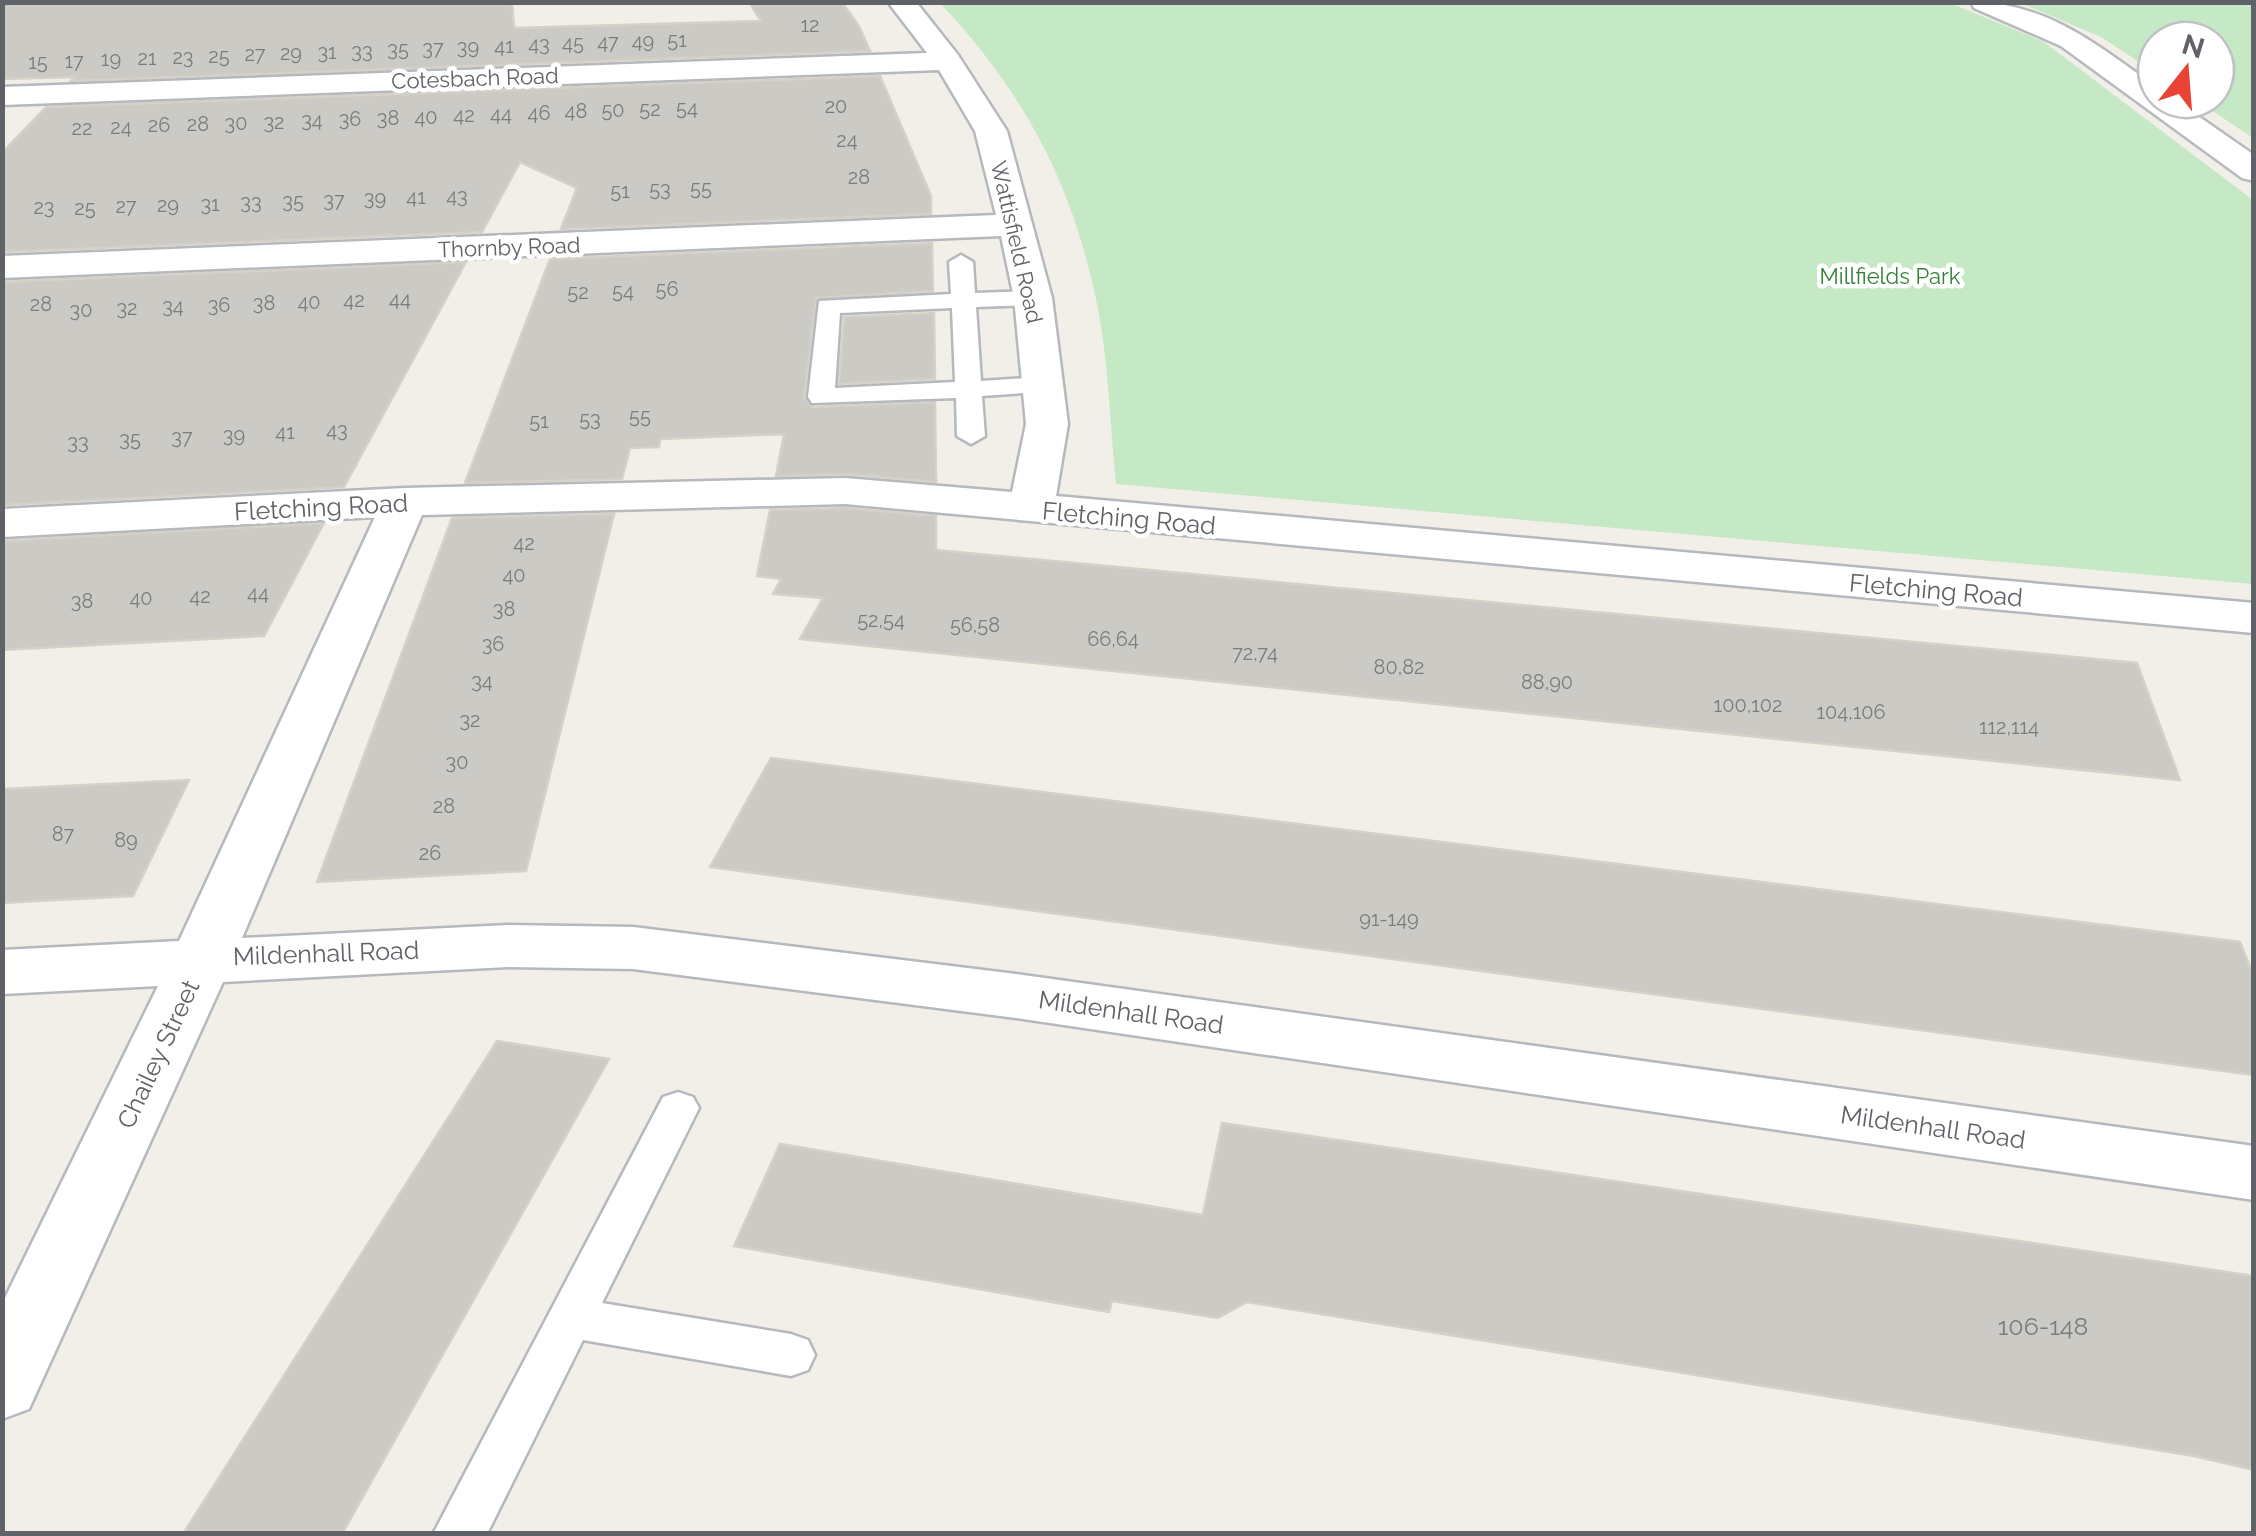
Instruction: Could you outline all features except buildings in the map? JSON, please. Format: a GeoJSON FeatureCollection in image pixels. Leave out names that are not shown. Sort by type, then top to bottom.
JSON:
{"type":"FeatureCollection","features":[{"type":"Feature","properties":{"kind":"street","name":"Wattisfield Road"},"geometry":{"type":"LineString","coordinates":[[901,2],[948,61],[991,131],[1016,225],[1033,298],[1047,424],[1031,510]]}},
{"type":"Feature","properties":{"kind":"street"},"geometry":{"type":"LineString","coordinates":[[1984,2],[2071,40],[2254,171]]}},
{"type":"Feature","properties":{"kind":"street","name":"Cotesbach Road"},"geometry":{"type":"LineString","coordinates":[[2,96],[948,61]]}},
{"type":"Feature","properties":{"kind":"street","name":"Thornby Road"},"geometry":{"type":"LineString","coordinates":[[2,267],[1016,225]]}},
{"type":"Feature","properties":{"kind":"street","name":"Fletching Road"},"geometry":{"type":"LineString","coordinates":[[2,523],[405,502],[845,491],[2254,618]]}},
{"type":"Feature","properties":{"kind":"street","name":"Chailey Street"},"geometry":{"type":"LineString","coordinates":[[2,1385],[202,959],[405,502]]}},
{"type":"Feature","properties":{"kind":"street","name":"Mildenhall Road"},"geometry":{"type":"LineString","coordinates":[[2,972],[508,946],[634,948],[1016,996],[2254,1173]]}},
{"type":"Feature","properties":{"kind":"lane"},"geometry":{"type":"LineString","coordinates":[[961,262],[971,436]]}},
{"type":"Feature","properties":{"kind":"lane"},"geometry":{"type":"LineString","coordinates":[[1033,298],[828,306],[822,397],[1043,385]]}},
{"type":"Feature","properties":{"kind":"lane"},"geometry":{"type":"LineString","coordinates":[[459,1534],[678,1108]]}},
{"type":"Feature","properties":{"kind":"lane"},"geometry":{"type":"LineString","coordinates":[[571,1318],[791,1355]]}},
{"type":"Feature","properties":{"kind":"green space","name":"Millfields Park"},"geometry":{"type":"Polygon","coordinates":[[[940,3],[1950,3],[2044,42],[2136,112],[2136,120],[2147,120],[2253,200],[2253,584],[1116,484],[1102,331],[1075,222],[1060,182],[1021,107],[997,71],[940,3]]]}},
{"type":"Feature","properties":{"kind":"green space"},"geometry":{"type":"Polygon","coordinates":[[[2021,3],[2253,3],[2253,138],[2226,120],[2236,120],[2236,20],[2136,20],[2136,60],[2101,37],[2021,3]]]}}]}
